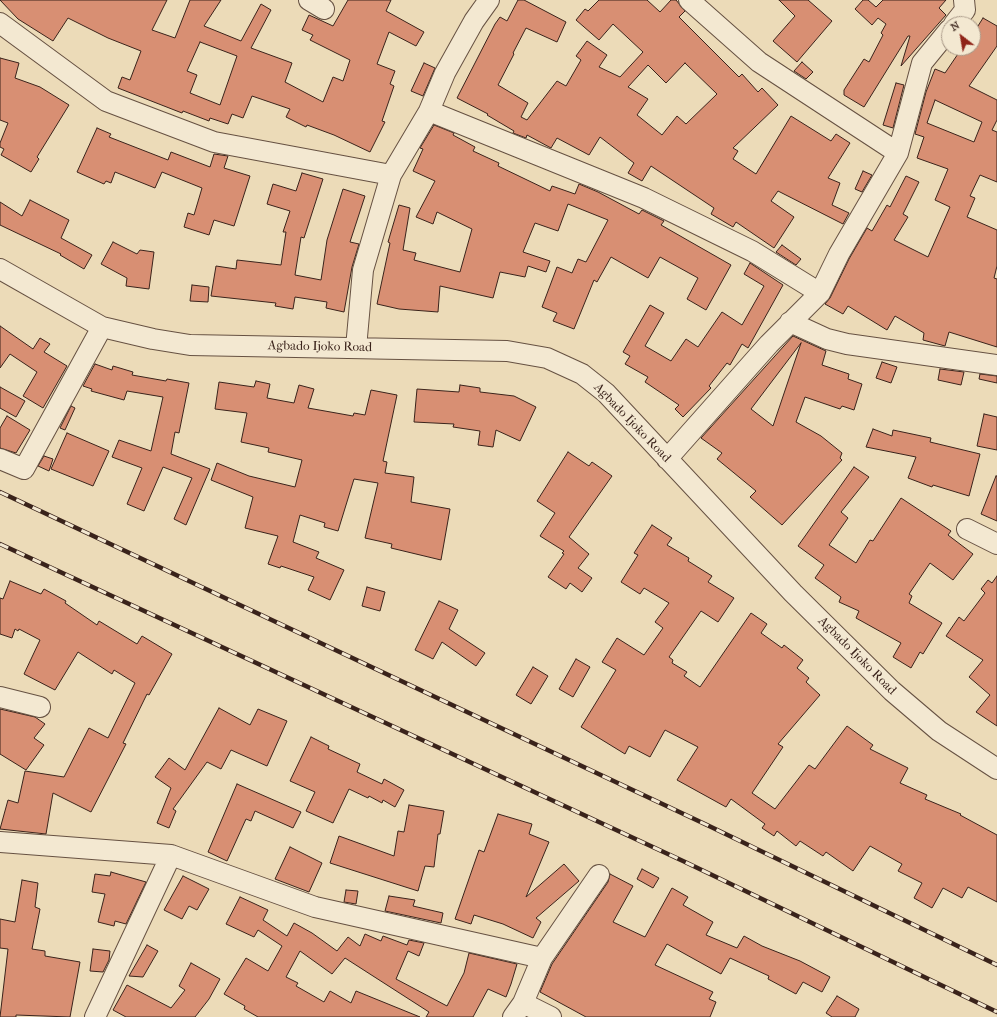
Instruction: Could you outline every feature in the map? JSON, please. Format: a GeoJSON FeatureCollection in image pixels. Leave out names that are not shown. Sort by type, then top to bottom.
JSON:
{"type":"FeatureCollection","features":[{"type":"Feature","properties":{"kind":"street"},"geometry":{"type":"LineString","coordinates":[[356,348],[363,270],[391,175],[429,111],[449,66],[474,21],[489,0]]}},
{"type":"Feature","properties":{"kind":"street"},"geometry":{"type":"LineString","coordinates":[[689,0],[759,62],[898,153]]}},
{"type":"Feature","properties":{"kind":"street"},"geometry":{"type":"LineString","coordinates":[[960,16],[965,10],[964,0]]}},
{"type":"Feature","properties":{"kind":"street"},"geometry":{"type":"LineString","coordinates":[[0,23],[106,101],[214,142],[391,175]]}},
{"type":"Feature","properties":{"kind":"street"},"geometry":{"type":"LineString","coordinates":[[667,458],[790,322],[820,293],[839,254],[898,153],[922,63],[941,40]]}},
{"type":"Feature","properties":{"kind":"street"},"geometry":{"type":"LineString","coordinates":[[429,111],[644,198],[752,251],[820,293]]}},
{"type":"Feature","properties":{"kind":"street","name":"Agbado Ijoko Road"},"geometry":{"type":"LineString","coordinates":[[0,269],[102,327],[190,344],[507,351],[547,358],[582,374],[606,393],[793,593],[892,691],[939,731],[997,769]]}},
{"type":"Feature","properties":{"kind":"street"},"geometry":{"type":"LineString","coordinates":[[790,322],[827,339],[846,344],[997,365]]}},
{"type":"Feature","properties":{"kind":"street"},"geometry":{"type":"LineString","coordinates":[[0,459],[24,469],[102,327]]}},
{"type":"Feature","properties":{"kind":"street"},"geometry":{"type":"LineString","coordinates":[[968,529],[997,544]]}},
{"type":"Feature","properties":{"kind":"street"},"geometry":{"type":"LineString","coordinates":[[0,697],[40,707]]}},
{"type":"Feature","properties":{"kind":"street"},"geometry":{"type":"LineString","coordinates":[[0,842],[171,855],[315,907],[542,958]]}},
{"type":"Feature","properties":{"kind":"street"},"geometry":{"type":"LineString","coordinates":[[95,1017],[171,855]]}},
{"type":"Feature","properties":{"kind":"street"},"geometry":{"type":"LineString","coordinates":[[551,1017],[518,1010],[542,958],[599,876]]}},
{"type":"Feature","properties":{"kind":"building"},"geometry":{"type":"Polygon","coordinates":[[[0,0],[167,0],[152,30],[175,38],[190,0],[221,0],[204,26],[241,41],[261,4],[271,10],[251,48],[292,63],[285,82],[323,102],[333,77],[343,81],[350,60],[310,40],[313,35],[302,30],[309,15],[333,26],[348,0],[391,0],[386,11],[424,32],[416,46],[389,32],[377,64],[395,71],[390,84],[394,86],[382,121],[385,122],[370,152],[334,135],[307,125],[306,127],[286,117],[290,109],[252,96],[243,118],[232,114],[228,124],[210,118],[209,121],[183,111],[182,113],[118,88],[122,77],[130,80],[141,51],[108,38],[68,18],[53,41],[18,19],[0,0]],[[200,42],[187,71],[197,75],[190,93],[220,105],[237,56],[200,42]]]}},
{"type":"Feature","properties":{"kind":"building"},"geometry":{"type":"Polygon","coordinates":[[[518,0],[524,0],[566,22],[557,42],[526,28],[498,85],[528,103],[521,117],[527,120],[557,81],[566,86],[581,60],[576,56],[587,41],[607,55],[599,67],[620,77],[643,52],[613,24],[599,40],[576,20],[585,9],[588,11],[599,0],[647,0],[660,12],[671,0],[676,0],[685,11],[679,17],[739,77],[742,74],[758,92],[762,88],[778,105],[733,148],[738,151],[733,159],[756,174],[791,116],[831,141],[836,134],[850,143],[828,178],[840,183],[832,205],[849,213],[843,224],[778,191],[771,201],[794,217],[774,248],[736,222],[733,227],[711,214],[714,208],[651,166],[642,181],[628,173],[634,163],[600,137],[589,155],[557,138],[551,148],[527,135],[526,138],[513,133],[514,131],[487,115],[488,114],[457,98],[495,24],[500,17],[507,21],[518,0]],[[685,63],[666,83],[648,65],[628,87],[648,99],[637,115],[662,135],[677,116],[686,124],[717,94],[685,63]]]}},
{"type":"Feature","properties":{"kind":"building"},"geometry":{"type":"Polygon","coordinates":[[[779,0],[808,0],[832,21],[797,62],[773,41],[795,16],[779,0]]]}},
{"type":"Feature","properties":{"kind":"building"},"geometry":{"type":"Polygon","coordinates":[[[863,0],[868,0],[876,7],[883,0],[946,0],[939,8],[946,15],[941,16],[941,21],[901,66],[910,36],[908,36],[864,107],[844,95],[844,90],[864,59],[869,62],[883,35],[881,33],[886,24],[878,18],[872,25],[855,9],[863,0]]]}},
{"type":"Feature","properties":{"kind":"building"},"geometry":{"type":"Polygon","coordinates":[[[983,18],[997,26],[997,46],[969,86],[997,100],[997,120],[992,130],[997,132],[997,182],[980,175],[970,196],[975,198],[967,217],[997,230],[997,266],[994,278],[997,279],[997,347],[949,332],[945,346],[923,340],[924,333],[895,316],[887,330],[848,306],[843,314],[825,304],[830,298],[849,259],[867,228],[872,231],[887,205],[890,207],[906,176],[919,182],[903,214],[908,217],[894,240],[928,257],[950,207],[935,200],[948,169],[917,158],[924,137],[915,134],[926,92],[935,69],[945,73],[957,56],[981,56],[981,21],[983,18]],[[935,100],[927,123],[974,142],[982,122],[935,100]]]}},
{"type":"Feature","properties":{"kind":"building"},"geometry":{"type":"Polygon","coordinates":[[[0,58],[19,63],[15,78],[40,87],[69,105],[37,157],[39,159],[31,172],[1,155],[4,149],[0,147],[0,143],[8,123],[0,120],[0,58]]]}},
{"type":"Feature","properties":{"kind":"building"},"geometry":{"type":"Polygon","coordinates":[[[802,62],[813,72],[806,79],[794,71],[802,62]]]}},
{"type":"Feature","properties":{"kind":"building"},"geometry":{"type":"Polygon","coordinates":[[[424,63],[435,68],[423,96],[411,91],[424,63]]]}},
{"type":"Feature","properties":{"kind":"building"},"geometry":{"type":"Polygon","coordinates":[[[896,83],[904,85],[893,128],[883,125],[896,83]]]}},
{"type":"Feature","properties":{"kind":"building"},"geometry":{"type":"Polygon","coordinates":[[[434,125],[454,133],[453,135],[475,147],[473,151],[499,163],[498,166],[550,191],[552,186],[575,194],[579,184],[598,192],[639,214],[642,210],[664,221],[661,225],[731,265],[706,310],[687,299],[698,278],[660,257],[648,278],[611,257],[597,282],[594,280],[574,329],[553,321],[557,313],[542,307],[557,267],[572,273],[578,259],[586,262],[608,220],[568,204],[558,231],[535,223],[523,252],[550,261],[546,272],[528,266],[525,277],[500,272],[493,298],[440,286],[438,312],[399,309],[377,304],[390,243],[388,242],[399,205],[410,208],[403,250],[416,253],[414,260],[460,272],[472,229],[437,212],[433,224],[416,217],[435,181],[413,171],[423,149],[420,148],[434,125]]]}},
{"type":"Feature","properties":{"kind":"building"},"geometry":{"type":"Polygon","coordinates":[[[97,128],[111,134],[109,137],[168,160],[171,152],[210,167],[214,154],[228,156],[224,168],[250,176],[234,226],[214,220],[209,235],[184,227],[188,213],[194,215],[202,188],[162,172],[155,188],[115,172],[111,183],[106,181],[104,184],[77,172],[97,128]]]}},
{"type":"Feature","properties":{"kind":"building"},"geometry":{"type":"Polygon","coordinates":[[[863,171],[872,175],[862,192],[855,189],[863,171]]]}},
{"type":"Feature","properties":{"kind":"building"},"geometry":{"type":"Polygon","coordinates":[[[302,173],[323,179],[304,238],[301,237],[295,275],[321,280],[327,240],[343,189],[365,196],[350,242],[359,244],[352,267],[344,312],[326,308],[327,302],[295,297],[293,309],[275,306],[276,303],[211,296],[216,266],[236,269],[237,260],[281,265],[286,232],[283,232],[290,211],[267,204],[273,184],[296,191],[302,173]]]}},
{"type":"Feature","properties":{"kind":"building"},"geometry":{"type":"Polygon","coordinates":[[[30,200],[69,220],[61,238],[92,255],[84,269],[60,255],[61,254],[0,225],[0,202],[22,216],[30,200]]]}},
{"type":"Feature","properties":{"kind":"building"},"geometry":{"type":"Polygon","coordinates":[[[113,242],[137,254],[140,250],[154,252],[149,289],[126,286],[127,278],[101,264],[113,242]]]}},
{"type":"Feature","properties":{"kind":"building"},"geometry":{"type":"Polygon","coordinates":[[[782,245],[801,259],[796,265],[776,252],[782,245]]]}},
{"type":"Feature","properties":{"kind":"building"},"geometry":{"type":"Polygon","coordinates":[[[750,263],[783,285],[748,348],[742,344],[730,365],[727,363],[709,386],[711,388],[683,417],[675,409],[679,405],[645,382],[648,377],[625,364],[630,356],[623,352],[650,305],[664,313],[645,346],[671,361],[686,339],[698,347],[722,312],[742,325],[764,286],[744,274],[750,263]]]}},
{"type":"Feature","properties":{"kind":"building"},"geometry":{"type":"Polygon","coordinates":[[[192,285],[209,287],[208,302],[190,301],[192,285]]]}},
{"type":"Feature","properties":{"kind":"building"},"geometry":{"type":"Polygon","coordinates":[[[0,326],[33,349],[40,338],[50,344],[44,352],[67,366],[43,408],[23,396],[37,372],[10,354],[0,368],[0,326]]]}},
{"type":"Feature","properties":{"kind":"building"},"geometry":{"type":"Polygon","coordinates":[[[793,336],[826,351],[822,365],[849,374],[848,379],[862,384],[854,410],[842,406],[840,409],[805,397],[796,422],[821,436],[842,453],[840,458],[842,460],[782,525],[750,497],[756,491],[717,459],[722,453],[701,438],[793,336]],[[801,343],[751,409],[773,426],[801,343]]]}},
{"type":"Feature","properties":{"kind":"building"},"geometry":{"type":"Polygon","coordinates":[[[882,362],[897,367],[891,383],[876,378],[882,362]]]}},
{"type":"Feature","properties":{"kind":"building"},"geometry":{"type":"Polygon","coordinates":[[[95,364],[112,370],[113,366],[133,372],[132,375],[166,381],[167,379],[189,383],[179,433],[175,432],[171,454],[210,469],[186,525],[174,519],[192,478],[163,467],[144,511],[127,504],[142,468],[112,457],[119,440],[151,451],[163,397],[127,391],[124,400],[91,391],[92,389],[83,386],[95,364]]]}},
{"type":"Feature","properties":{"kind":"building"},"geometry":{"type":"Polygon","coordinates":[[[940,369],[964,372],[961,385],[938,380],[940,369]]]}},
{"type":"Feature","properties":{"kind":"building"},"geometry":{"type":"Polygon","coordinates":[[[980,374],[997,376],[997,383],[979,379],[980,374]]]}},
{"type":"Feature","properties":{"kind":"building"},"geometry":{"type":"Polygon","coordinates":[[[256,381],[270,384],[267,398],[294,403],[299,385],[314,389],[308,408],[353,416],[354,413],[365,415],[371,390],[397,395],[383,461],[387,462],[385,473],[414,477],[411,502],[450,509],[441,560],[391,548],[392,544],[365,538],[378,483],[354,479],[338,531],[324,527],[325,523],[300,515],[293,542],[319,552],[316,558],[344,570],[330,600],[308,590],[314,577],[281,566],[280,568],[268,564],[278,536],[245,528],[253,497],[211,480],[217,463],[249,476],[295,487],[302,460],[268,452],[269,448],[241,442],[247,413],[215,409],[219,382],[254,387],[256,381]]]}},
{"type":"Feature","properties":{"kind":"building"},"geometry":{"type":"Polygon","coordinates":[[[460,385],[480,388],[480,392],[514,396],[536,407],[520,441],[496,430],[493,447],[478,445],[480,431],[453,427],[454,424],[414,422],[417,389],[459,392],[460,385]]]}},
{"type":"Feature","properties":{"kind":"building"},"geometry":{"type":"Polygon","coordinates":[[[0,387],[25,401],[16,417],[0,408],[0,387]]]}},
{"type":"Feature","properties":{"kind":"building"},"geometry":{"type":"Polygon","coordinates":[[[71,406],[75,408],[65,430],[60,428],[71,406]]]}},
{"type":"Feature","properties":{"kind":"building"},"geometry":{"type":"Polygon","coordinates":[[[984,414],[997,417],[997,450],[977,446],[984,414]]]}},
{"type":"Feature","properties":{"kind":"building"},"geometry":{"type":"Polygon","coordinates":[[[7,416],[30,430],[16,453],[0,448],[0,428],[7,416]]]}},
{"type":"Feature","properties":{"kind":"building"},"geometry":{"type":"Polygon","coordinates":[[[873,429],[892,436],[893,430],[931,438],[930,442],[980,454],[969,496],[933,485],[932,487],[908,478],[916,457],[866,447],[873,429]]]}},
{"type":"Feature","properties":{"kind":"building"},"geometry":{"type":"Polygon","coordinates":[[[67,433],[109,451],[93,486],[51,469],[67,433]]]}},
{"type":"Feature","properties":{"kind":"building"},"geometry":{"type":"Polygon","coordinates":[[[568,452],[589,466],[592,462],[612,476],[569,537],[589,554],[578,568],[592,578],[582,592],[570,583],[566,589],[548,577],[564,554],[562,553],[564,551],[540,536],[555,513],[537,501],[568,452]]]}},
{"type":"Feature","properties":{"kind":"building"},"geometry":{"type":"Polygon","coordinates":[[[44,456],[53,459],[49,471],[38,466],[44,456]]]}},
{"type":"Feature","properties":{"kind":"building"},"geometry":{"type":"Polygon","coordinates":[[[854,467],[869,477],[841,512],[848,518],[829,545],[856,563],[870,540],[873,541],[901,498],[951,531],[948,535],[973,554],[953,580],[930,563],[909,594],[912,596],[909,603],[942,623],[923,654],[920,652],[911,668],[893,657],[901,643],[856,618],[859,611],[839,602],[841,597],[815,578],[824,565],[798,546],[854,467]]]}},
{"type":"Feature","properties":{"kind":"building"},"geometry":{"type":"Polygon","coordinates":[[[997,476],[997,521],[981,514],[997,476]]]}},
{"type":"Feature","properties":{"kind":"building"},"geometry":{"type":"Polygon","coordinates":[[[652,525],[672,538],[667,545],[689,558],[688,561],[712,576],[708,582],[734,598],[718,622],[701,611],[669,657],[673,660],[672,663],[687,672],[684,676],[700,687],[751,613],[767,624],[761,633],[782,648],[784,645],[803,660],[797,668],[809,678],[806,682],[820,695],[778,744],[783,747],[752,793],[775,809],[809,765],[815,769],[847,726],[873,745],[870,749],[908,768],[900,783],[927,795],[925,799],[961,814],[960,815],[997,835],[997,902],[968,887],[962,898],[943,888],[932,908],[914,898],[922,883],[898,871],[902,864],[870,846],[853,871],[826,852],[823,856],[800,841],[796,846],[777,831],[774,836],[762,828],[765,824],[731,799],[726,807],[677,780],[698,747],[665,730],[650,757],[629,746],[625,754],[581,727],[616,670],[602,662],[617,638],[644,655],[663,628],[655,622],[669,603],[644,588],[640,594],[621,582],[638,555],[634,553],[652,525]]]}},
{"type":"Feature","properties":{"kind":"building"},"geometry":{"type":"Polygon","coordinates":[[[997,576],[997,726],[976,712],[990,695],[969,677],[983,660],[946,636],[959,617],[964,621],[985,593],[981,589],[988,580],[992,583],[997,576]]]}},
{"type":"Feature","properties":{"kind":"building"},"geometry":{"type":"Polygon","coordinates":[[[10,581],[41,594],[44,589],[66,601],[65,603],[97,625],[99,621],[137,644],[142,636],[172,654],[149,695],[147,694],[123,743],[126,744],[91,812],[53,793],[46,834],[0,829],[8,800],[18,803],[25,771],[64,777],[89,728],[108,738],[135,683],[114,670],[112,674],[78,652],[55,690],[24,674],[40,640],[19,629],[18,631],[15,629],[12,638],[0,634],[0,598],[3,599],[10,581]]]}},
{"type":"Feature","properties":{"kind":"building"},"geometry":{"type":"Polygon","coordinates":[[[367,587],[385,592],[380,611],[362,606],[367,587]]]}},
{"type":"Feature","properties":{"kind":"building"},"geometry":{"type":"Polygon","coordinates":[[[439,601],[458,610],[449,629],[485,653],[476,666],[442,642],[433,659],[415,650],[439,601]]]}},
{"type":"Feature","properties":{"kind":"building"},"geometry":{"type":"Polygon","coordinates":[[[576,659],[590,667],[573,697],[559,689],[576,659]]]}},
{"type":"Feature","properties":{"kind":"building"},"geometry":{"type":"Polygon","coordinates":[[[533,667],[548,676],[531,704],[516,695],[533,667]]]}},
{"type":"Feature","properties":{"kind":"building"},"geometry":{"type":"Polygon","coordinates":[[[219,708],[250,725],[258,709],[287,721],[267,766],[231,750],[221,769],[207,762],[173,809],[176,811],[169,828],[157,823],[171,788],[155,777],[169,758],[185,770],[219,708]]]}},
{"type":"Feature","properties":{"kind":"building"},"geometry":{"type":"Polygon","coordinates":[[[0,709],[35,717],[45,724],[34,738],[44,745],[26,770],[0,754],[0,709]]]}},
{"type":"Feature","properties":{"kind":"building"},"geometry":{"type":"Polygon","coordinates":[[[311,737],[329,746],[328,749],[360,764],[357,772],[382,784],[384,779],[404,790],[395,807],[383,800],[382,803],[369,796],[368,798],[349,789],[333,823],[306,811],[315,792],[290,781],[311,737]]]}},
{"type":"Feature","properties":{"kind":"building"},"geometry":{"type":"Polygon","coordinates":[[[237,784],[301,812],[293,828],[255,811],[251,821],[246,819],[227,861],[208,852],[237,784]]]}},
{"type":"Feature","properties":{"kind":"building"},"geometry":{"type":"Polygon","coordinates":[[[409,805],[444,811],[440,834],[438,834],[434,867],[425,866],[418,891],[330,863],[339,836],[394,856],[398,831],[404,832],[409,805]]]}},
{"type":"Feature","properties":{"kind":"building"},"geometry":{"type":"Polygon","coordinates":[[[498,814],[532,824],[529,834],[549,842],[526,897],[564,864],[579,881],[536,918],[541,922],[533,938],[503,924],[474,915],[471,924],[455,919],[479,850],[484,852],[498,814]]]}},
{"type":"Feature","properties":{"kind":"building"},"geometry":{"type":"Polygon","coordinates":[[[290,847],[322,863],[309,892],[275,879],[290,847]]]}},
{"type":"Feature","properties":{"kind":"building"},"geometry":{"type":"Polygon","coordinates":[[[642,869],[659,878],[653,888],[637,879],[642,869]]]}},
{"type":"Feature","properties":{"kind":"building"},"geometry":{"type":"Polygon","coordinates":[[[111,872],[146,882],[126,924],[115,921],[114,926],[98,922],[105,894],[92,892],[95,874],[110,876],[111,872]]]}},
{"type":"Feature","properties":{"kind":"building"},"geometry":{"type":"Polygon","coordinates":[[[610,874],[633,886],[613,922],[645,937],[672,888],[688,897],[683,905],[713,922],[706,935],[737,948],[744,936],[762,946],[800,961],[830,977],[822,992],[803,982],[796,994],[768,979],[769,976],[730,958],[721,974],[667,944],[655,965],[713,992],[709,999],[716,1002],[710,1017],[586,1017],[540,992],[552,964],[608,882],[610,874]]]}},
{"type":"Feature","properties":{"kind":"building"},"geometry":{"type":"Polygon","coordinates":[[[183,876],[209,889],[197,910],[189,906],[182,919],[164,910],[183,876]]]}},
{"type":"Feature","properties":{"kind":"building"},"geometry":{"type":"Polygon","coordinates":[[[22,880],[38,883],[35,907],[40,909],[32,949],[45,951],[45,956],[80,962],[70,1017],[16,1015],[16,1017],[0,1017],[8,949],[0,948],[0,919],[15,922],[22,880]]]}},
{"type":"Feature","properties":{"kind":"building"},"geometry":{"type":"Polygon","coordinates":[[[346,890],[358,891],[356,904],[344,902],[346,890]]]}},
{"type":"Feature","properties":{"kind":"building"},"geometry":{"type":"Polygon","coordinates":[[[389,896],[415,900],[413,906],[443,913],[441,923],[385,911],[389,896]]]}},
{"type":"Feature","properties":{"kind":"building"},"geometry":{"type":"Polygon","coordinates":[[[240,897],[268,910],[263,920],[287,936],[294,923],[312,933],[337,951],[348,937],[360,946],[365,934],[381,941],[383,936],[407,945],[409,940],[424,943],[419,956],[408,951],[396,979],[447,1006],[464,973],[469,953],[517,964],[506,997],[488,989],[473,1017],[426,1017],[429,1012],[345,958],[332,974],[300,951],[286,977],[298,983],[296,986],[324,1002],[330,991],[351,1003],[356,991],[420,1017],[258,1017],[244,1009],[245,1006],[224,994],[246,958],[268,971],[282,946],[258,930],[254,937],[226,924],[240,897]]]}},
{"type":"Feature","properties":{"kind":"building"},"geometry":{"type":"Polygon","coordinates":[[[147,945],[158,951],[143,977],[129,976],[147,945]]]}},
{"type":"Feature","properties":{"kind":"building"},"geometry":{"type":"Polygon","coordinates":[[[93,949],[110,951],[109,960],[103,972],[90,971],[93,949]]]}},
{"type":"Feature","properties":{"kind":"building"},"geometry":{"type":"Polygon","coordinates":[[[191,963],[220,979],[209,999],[195,1017],[126,1017],[113,1010],[127,985],[171,1008],[185,990],[179,986],[191,963]]]}},
{"type":"Feature","properties":{"kind":"building"},"geometry":{"type":"Polygon","coordinates":[[[837,996],[859,1009],[855,1017],[832,1017],[826,1013],[837,996]]]}},
{"type":"Feature","properties":{"kind":"railway"},"geometry":{"type":"LineString","coordinates":[[0,492],[707,825],[997,965]]}},
{"type":"Feature","properties":{"kind":"railway"},"geometry":{"type":"LineString","coordinates":[[0,544],[683,861],[997,1012]]}}]}
